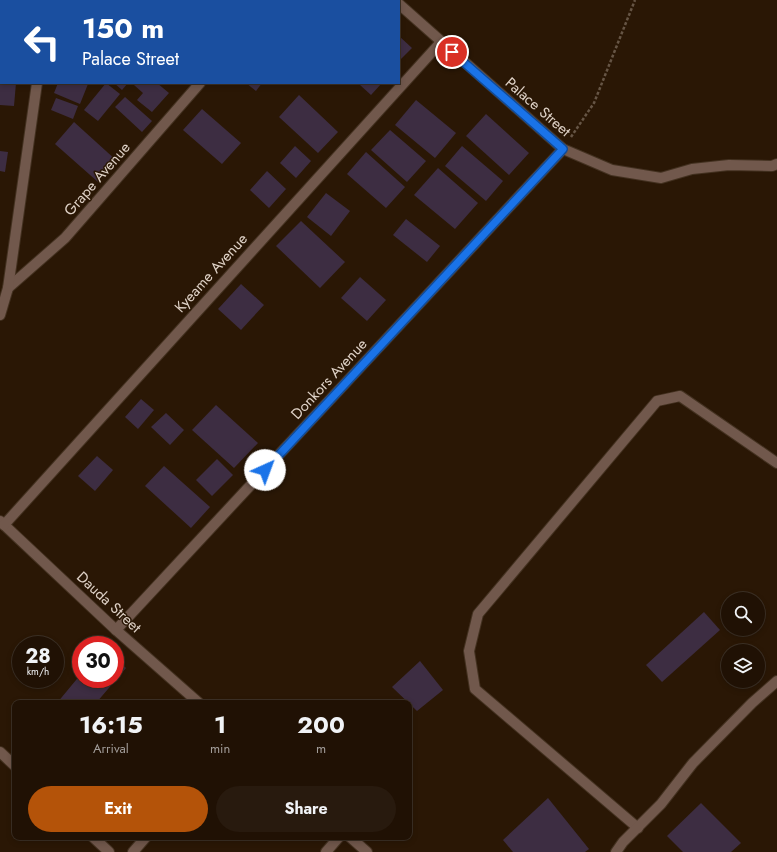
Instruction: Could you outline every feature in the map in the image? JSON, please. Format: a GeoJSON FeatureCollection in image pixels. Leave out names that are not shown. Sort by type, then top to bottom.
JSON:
{"type":"FeatureCollection","features":[{"type":"Feature","properties":{"kind":"street","name":"Palace Street"},"geometry":{"type":"LineString","coordinates":[[400,5],[563,149],[612,170],[661,178],[692,170],[728,164],[772,166],[777,164]]}},
{"type":"Feature","properties":{"kind":"street","name":"Kyeame Avenue"},"geometry":{"type":"LineString","coordinates":[[2,523],[441,42]]}},
{"type":"Feature","properties":{"kind":"street"},"geometry":{"type":"LineString","coordinates":[[0,315],[8,288],[37,84]]}},
{"type":"Feature","properties":{"kind":"street","name":"Grape Avenue"},"geometry":{"type":"LineString","coordinates":[[8,288],[65,238],[199,84]]}},
{"type":"Feature","properties":{"kind":"street","name":"Donkors Avenue"},"geometry":{"type":"LineString","coordinates":[[116,630],[563,149]]}},
{"type":"Feature","properties":{"kind":"street"},"geometry":{"type":"LineString","coordinates":[[638,828],[475,689],[468,651],[478,614],[657,401],[680,396],[777,463]]}},
{"type":"Feature","properties":{"kind":"street","name":"Dauda Street"},"geometry":{"type":"LineString","coordinates":[[2,523],[116,630],[196,700]]}},
{"type":"Feature","properties":{"kind":"street"},"geometry":{"type":"LineString","coordinates":[[616,852],[623,842],[661,804],[693,763],[752,703],[777,680]]}},
{"type":"Feature","properties":{"kind":"street"},"geometry":{"type":"LineString","coordinates":[[0,752],[12,763]]}},
{"type":"Feature","properties":{"kind":"street"},"geometry":{"type":"LineString","coordinates":[[96,840],[109,852]]}},
{"type":"Feature","properties":{"kind":"street"},"geometry":{"type":"LineString","coordinates":[[133,852],[143,840]]}},
{"type":"Feature","properties":{"kind":"street"},"geometry":{"type":"LineString","coordinates":[[326,852],[336,840]]}},
{"type":"Feature","properties":{"kind":"street"},"geometry":{"type":"LineString","coordinates":[[353,840],[367,852]]}},
{"type":"Feature","properties":{"kind":"path"},"geometry":{"type":"LineString","coordinates":[[563,149],[594,103],[635,0]]}},
{"type":"Feature","properties":{"kind":"building"},"geometry":{"type":"Polygon","coordinates":[[[400,37],[412,48],[400,60],[400,37]]]}},
{"type":"Feature","properties":{"kind":"building"},"geometry":{"type":"Polygon","coordinates":[[[0,84],[16,84],[14,106],[0,105],[0,84]]]}},
{"type":"Feature","properties":{"kind":"building"},"geometry":{"type":"Polygon","coordinates":[[[58,84],[88,84],[80,104],[54,93],[58,84]]]}},
{"type":"Feature","properties":{"kind":"building"},"geometry":{"type":"Polygon","coordinates":[[[105,84],[120,94],[98,121],[84,110],[105,84]]]}},
{"type":"Feature","properties":{"kind":"building"},"geometry":{"type":"Polygon","coordinates":[[[115,84],[127,84],[122,90],[115,84]]]}},
{"type":"Feature","properties":{"kind":"building"},"geometry":{"type":"Polygon","coordinates":[[[158,84],[169,93],[152,112],[137,100],[143,93],[134,85],[158,84]]]}},
{"type":"Feature","properties":{"kind":"building"},"geometry":{"type":"Polygon","coordinates":[[[247,84],[261,84],[256,91],[247,84]]]}},
{"type":"Feature","properties":{"kind":"building"},"geometry":{"type":"Polygon","coordinates":[[[361,84],[381,84],[371,95],[360,85],[361,84]]]}},
{"type":"Feature","properties":{"kind":"building"},"geometry":{"type":"Polygon","coordinates":[[[299,95],[338,132],[318,153],[279,117],[299,95]]]}},
{"type":"Feature","properties":{"kind":"building"},"geometry":{"type":"Polygon","coordinates":[[[125,97],[152,121],[142,132],[115,107],[125,97]]]}},
{"type":"Feature","properties":{"kind":"building"},"geometry":{"type":"Polygon","coordinates":[[[56,98],[78,106],[73,119],[51,110],[56,98]]]}},
{"type":"Feature","properties":{"kind":"building"},"geometry":{"type":"Polygon","coordinates":[[[416,100],[456,133],[435,158],[395,125],[416,100]]]}},
{"type":"Feature","properties":{"kind":"building"},"geometry":{"type":"Polygon","coordinates":[[[202,109],[241,143],[222,164],[183,130],[202,109]]]}},
{"type":"Feature","properties":{"kind":"building"},"geometry":{"type":"Polygon","coordinates":[[[486,114],[529,153],[509,175],[466,136],[486,114]]]}},
{"type":"Feature","properties":{"kind":"building"},"geometry":{"type":"Polygon","coordinates":[[[74,122],[117,161],[98,182],[55,144],[74,122]]]}},
{"type":"Feature","properties":{"kind":"building"},"geometry":{"type":"Polygon","coordinates":[[[390,130],[426,161],[407,182],[371,150],[390,130]]]}},
{"type":"Feature","properties":{"kind":"building"},"geometry":{"type":"Polygon","coordinates":[[[295,146],[311,161],[296,178],[280,163],[295,146]]]}},
{"type":"Feature","properties":{"kind":"building"},"geometry":{"type":"Polygon","coordinates":[[[462,146],[503,181],[486,201],[445,166],[462,146]]]}},
{"type":"Feature","properties":{"kind":"building"},"geometry":{"type":"Polygon","coordinates":[[[0,151],[8,152],[5,172],[0,171],[0,151]]]}},
{"type":"Feature","properties":{"kind":"building"},"geometry":{"type":"Polygon","coordinates":[[[366,152],[405,187],[386,208],[347,174],[366,152]]]}},
{"type":"Feature","properties":{"kind":"building"},"geometry":{"type":"Polygon","coordinates":[[[438,168],[478,203],[455,229],[414,195],[438,168]]]}},
{"type":"Feature","properties":{"kind":"building"},"geometry":{"type":"Polygon","coordinates":[[[267,171],[286,189],[269,208],[250,190],[267,171]]]}},
{"type":"Feature","properties":{"kind":"building"},"geometry":{"type":"Polygon","coordinates":[[[326,193],[350,211],[331,236],[307,217],[326,193]]]}},
{"type":"Feature","properties":{"kind":"building"},"geometry":{"type":"Polygon","coordinates":[[[406,219],[440,246],[427,262],[393,235],[406,219]]]}},
{"type":"Feature","properties":{"kind":"building"},"geometry":{"type":"Polygon","coordinates":[[[301,221],[345,262],[320,288],[276,246],[301,221]]]}},
{"type":"Feature","properties":{"kind":"building"},"geometry":{"type":"Polygon","coordinates":[[[360,277],[386,300],[367,321],[341,298],[360,277]]]}},
{"type":"Feature","properties":{"kind":"building"},"geometry":{"type":"Polygon","coordinates":[[[241,284],[264,305],[241,330],[218,309],[241,284]]]}},
{"type":"Feature","properties":{"kind":"building"},"geometry":{"type":"Polygon","coordinates":[[[141,399],[154,410],[138,429],[125,417],[141,399]]]}},
{"type":"Feature","properties":{"kind":"building"},"geometry":{"type":"Polygon","coordinates":[[[216,405],[258,443],[234,468],[192,430],[216,405]]]}},
{"type":"Feature","properties":{"kind":"building"},"geometry":{"type":"Polygon","coordinates":[[[166,413],[184,430],[170,445],[151,427],[166,413]]]}},
{"type":"Feature","properties":{"kind":"building"},"geometry":{"type":"Polygon","coordinates":[[[97,456],[113,470],[95,491],[78,476],[97,456]]]}},
{"type":"Feature","properties":{"kind":"building"},"geometry":{"type":"Polygon","coordinates":[[[217,459],[233,475],[212,496],[196,480],[217,459]]]}},
{"type":"Feature","properties":{"kind":"building"},"geometry":{"type":"Polygon","coordinates":[[[164,466],[210,507],[191,528],[145,486],[164,466]]]}},
{"type":"Feature","properties":{"kind":"building"},"geometry":{"type":"Polygon","coordinates":[[[704,612],[720,630],[662,682],[646,665],[704,612]]]}},
{"type":"Feature","properties":{"kind":"building"},"geometry":{"type":"Polygon","coordinates":[[[420,661],[443,690],[417,711],[412,706],[412,700],[406,700],[392,687],[420,661]]]}},
{"type":"Feature","properties":{"kind":"building"},"geometry":{"type":"Polygon","coordinates":[[[72,685],[72,688],[109,688],[99,700],[59,700],[72,685]]]}},
{"type":"Feature","properties":{"kind":"building"},"geometry":{"type":"Polygon","coordinates":[[[548,798],[589,849],[585,852],[513,852],[503,840],[548,798]]]}},
{"type":"Feature","properties":{"kind":"building"},"geometry":{"type":"Polygon","coordinates":[[[701,803],[741,843],[731,852],[683,852],[667,836],[701,803]]]}},
{"type":"Feature","properties":{"kind":"route"},"geometry":{"type":"LineString","coordinates":[[265,470],[563,149],[452,52]]}}]}
